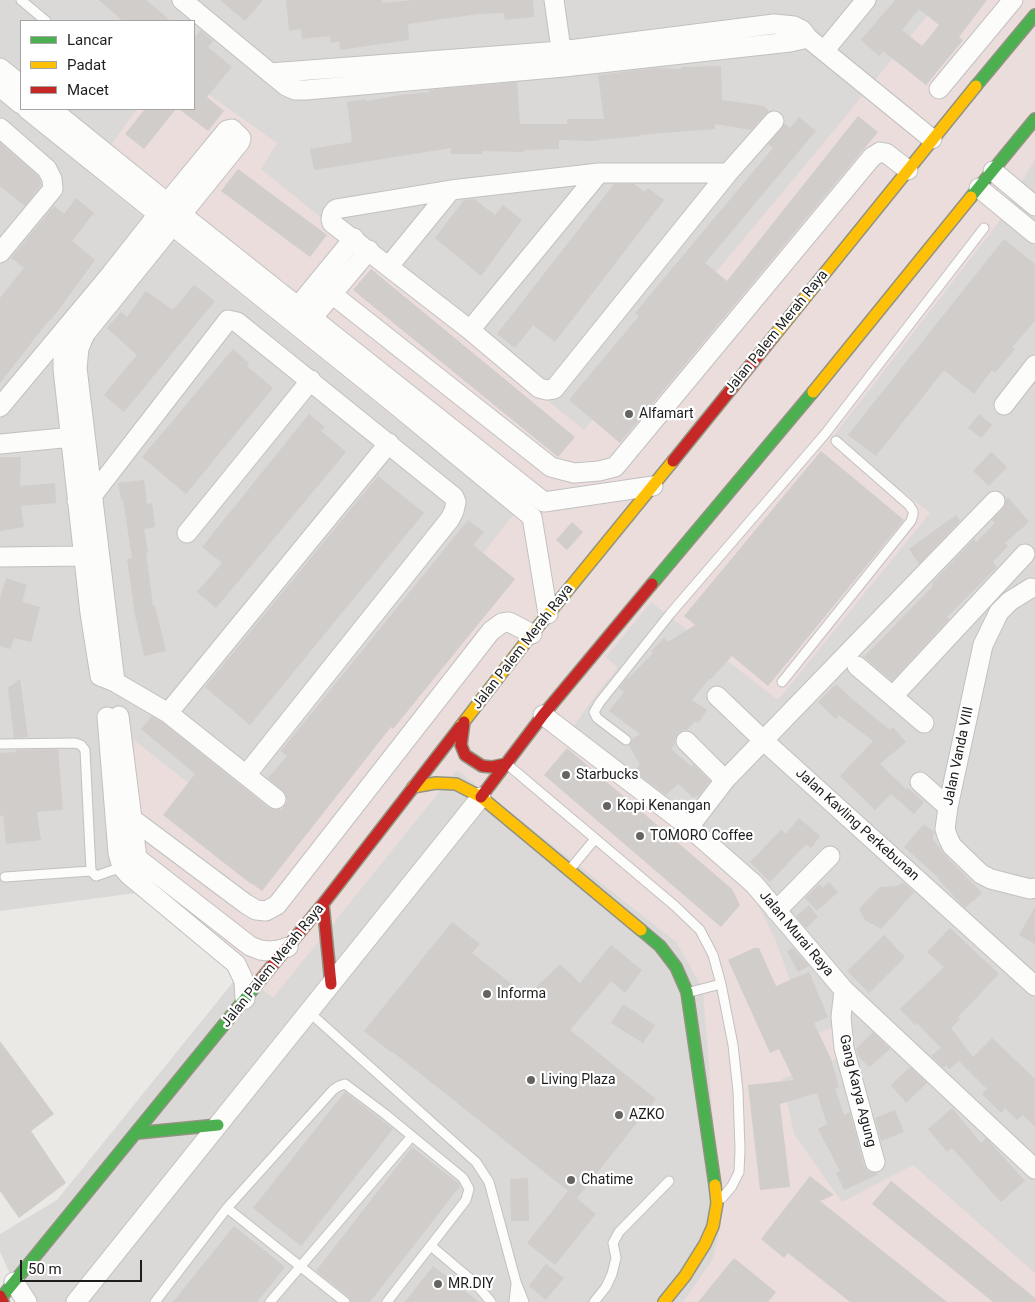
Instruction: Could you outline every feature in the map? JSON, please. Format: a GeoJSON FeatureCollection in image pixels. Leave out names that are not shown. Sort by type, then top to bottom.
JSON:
{"type":"FeatureCollection","features":[{"type":"Feature","properties":{"kind":"street"},"geometry":{"type":"LineString","coordinates":[[182,0],[270,73],[562,59],[774,24],[794,26],[802,30],[808,38],[932,139]]}},
{"type":"Feature","properties":{"kind":"street"},"geometry":{"type":"LineString","coordinates":[[554,0],[562,59]]}},
{"type":"Feature","properties":{"kind":"street"},"geometry":{"type":"LineString","coordinates":[[824,51],[866,0]]}},
{"type":"Feature","properties":{"kind":"street"},"geometry":{"type":"LineString","coordinates":[[939,89],[1013,0]]}},
{"type":"Feature","properties":{"kind":"street","name":"Jalan Palem Merah Raya"},"geometry":{"type":"LineString","coordinates":[[1,1299],[323,904],[548,614],[654,486],[932,139],[1035,15]]}},
{"type":"Feature","properties":{"kind":"street"},"geometry":{"type":"LineString","coordinates":[[968,55],[988,72]]}},
{"type":"Feature","properties":{"kind":"street"},"geometry":{"type":"LineString","coordinates":[[0,68],[20,84]]}},
{"type":"Feature","properties":{"kind":"street"},"geometry":{"type":"LineString","coordinates":[[0,87],[20,103]]}},
{"type":"Feature","properties":{"kind":"street"},"geometry":{"type":"LineString","coordinates":[[28,110],[169,214],[462,448],[544,502],[654,486]]}},
{"type":"Feature","properties":{"kind":"street"},"geometry":{"type":"LineString","coordinates":[[52,110],[169,214]]}},
{"type":"Feature","properties":{"kind":"street"},"geometry":{"type":"LineString","coordinates":[[76,1302],[332,984],[544,715],[798,410],[1035,119]]}},
{"type":"Feature","properties":{"kind":"street"},"geometry":{"type":"LineString","coordinates":[[728,173],[599,173],[451,190],[336,209],[331,219],[332,223],[354,238],[470,330],[539,388],[554,390],[728,173],[774,121]]}},
{"type":"Feature","properties":{"kind":"street"},"geometry":{"type":"LineString","coordinates":[[0,128],[47,168],[52,178],[53,189],[0,253]]}},
{"type":"Feature","properties":{"kind":"street"},"geometry":{"type":"LineString","coordinates":[[332,294],[551,467],[574,472],[599,472],[615,467],[872,157],[880,152],[886,153],[908,170]]}},
{"type":"Feature","properties":{"kind":"street"},"geometry":{"type":"LineString","coordinates":[[993,171],[1035,206]]}},
{"type":"Feature","properties":{"kind":"street"},"geometry":{"type":"LineString","coordinates":[[470,330],[599,173]]}},
{"type":"Feature","properties":{"kind":"street"},"geometry":{"type":"LineString","coordinates":[[979,188],[1035,234]]}},
{"type":"Feature","properties":{"kind":"street"},"geometry":{"type":"LineString","coordinates":[[389,266],[451,190]]}},
{"type":"Feature","properties":{"kind":"street"},"geometry":{"type":"LineString","coordinates":[[169,214],[118,279],[85,334],[79,348],[76,368],[78,437],[84,499],[107,679],[168,713],[276,799]]}},
{"type":"Feature","properties":{"kind":"street"},"geometry":{"type":"LineString","coordinates":[[300,319],[354,238]]}},
{"type":"Feature","properties":{"kind":"street"},"geometry":{"type":"LineString","coordinates":[[300,319],[332,294],[369,250]]}},
{"type":"Feature","properties":{"kind":"street"},"geometry":{"type":"LineString","coordinates":[[0,407],[70,323],[118,279]]}},
{"type":"Feature","properties":{"kind":"street"},"geometry":{"type":"LineString","coordinates":[[98,612],[84,556],[84,499],[228,320],[237,322],[390,443],[454,497],[456,502],[454,511],[444,526],[246,775]]}},
{"type":"Feature","properties":{"kind":"street"},"geometry":{"type":"LineString","coordinates":[[70,323],[63,348],[62,369],[78,437]]}},
{"type":"Feature","properties":{"kind":"street"},"geometry":{"type":"LineString","coordinates":[[1004,405],[1035,365]]}},
{"type":"Feature","properties":{"kind":"street"},"geometry":{"type":"LineString","coordinates":[[187,533],[311,380]]}},
{"type":"Feature","properties":{"kind":"street"},"geometry":{"type":"LineString","coordinates":[[0,444],[78,437]]}},
{"type":"Feature","properties":{"kind":"street"},"geometry":{"type":"LineString","coordinates":[[168,713],[390,443]]}},
{"type":"Feature","properties":{"kind":"street"},"geometry":{"type":"LineString","coordinates":[[462,448],[532,517],[548,614]]}},
{"type":"Feature","properties":{"kind":"street"},"geometry":{"type":"LineString","coordinates":[[689,828],[725,780],[995,501]]}},
{"type":"Feature","properties":{"kind":"street"},"geometry":{"type":"LineString","coordinates":[[532,517],[544,502]]}},
{"type":"Feature","properties":{"kind":"street"},"geometry":{"type":"LineString","coordinates":[[893,696],[1025,554]]}},
{"type":"Feature","properties":{"kind":"street"},"geometry":{"type":"LineString","coordinates":[[0,557],[84,556]]}},
{"type":"Feature","properties":{"kind":"street"},"geometry":{"type":"LineString","coordinates":[[1003,577],[1033,588]]}},
{"type":"Feature","properties":{"kind":"street","name":"Jalan Vanda VIII"},"geometry":{"type":"LineString","coordinates":[[1033,588],[1010,601],[999,612],[983,645],[948,807],[945,829],[952,846],[981,874],[991,879],[1030,889],[1035,888]]}},
{"type":"Feature","properties":{"kind":"street"},"geometry":{"type":"LineString","coordinates":[[123,819],[246,904],[256,910],[266,911],[277,905],[491,631],[502,623],[509,622],[532,634]]}},
{"type":"Feature","properties":{"kind":"street"},"geometry":{"type":"LineString","coordinates":[[857,666],[924,723]]}},
{"type":"Feature","properties":{"kind":"street","name":"Jalan Kavling Perkebunan"},"geometry":{"type":"LineString","coordinates":[[717,696],[764,741],[1032,978]]}},
{"type":"Feature","properties":{"kind":"street","name":"Jalan Murai Raya"},"geometry":{"type":"LineString","coordinates":[[544,715],[689,828],[754,884],[844,990],[1035,1169]]}},
{"type":"Feature","properties":{"kind":"street"},"geometry":{"type":"LineString","coordinates":[[113,717],[123,819],[118,853],[122,867],[129,875],[236,964],[244,981],[245,999]]}},
{"type":"Feature","properties":{"kind":"street"},"geometry":{"type":"LineString","coordinates":[[464,722],[462,745],[465,754],[482,766],[492,767],[506,764]]}},
{"type":"Feature","properties":{"kind":"street"},"geometry":{"type":"LineString","coordinates":[[686,741],[725,780]]}},
{"type":"Feature","properties":{"kind":"street"},"geometry":{"type":"LineString","coordinates":[[920,782],[948,807]]}},
{"type":"Feature","properties":{"kind":"street"},"geometry":{"type":"LineString","coordinates":[[413,787],[436,783],[456,784],[481,797],[660,946],[676,967],[687,992],[708,1130],[716,1203],[713,1226],[706,1244],[685,1276],[664,1302]]}},
{"type":"Feature","properties":{"kind":"street"},"geometry":{"type":"LineString","coordinates":[[123,819],[137,858],[142,863],[250,946],[269,951],[288,947]]}},
{"type":"Feature","properties":{"kind":"street"},"geometry":{"type":"LineString","coordinates":[[776,911],[830,856]]}},
{"type":"Feature","properties":{"kind":"street"},"geometry":{"type":"LineString","coordinates":[[323,904],[332,984]]}},
{"type":"Feature","properties":{"kind":"street","name":"Gang Karya Agung"},"geometry":{"type":"LineString","coordinates":[[844,990],[841,1017],[842,1039],[874,1162]]}},
{"type":"Feature","properties":{"kind":"street"},"geometry":{"type":"LineString","coordinates":[[137,1133],[218,1125]]}},
{"type":"Feature","properties":{"kind":"street"},"geometry":{"type":"LineString","coordinates":[[14,1282],[26,1302]]}},
{"type":"Feature","properties":{"kind":"lane"},"geometry":{"type":"LineString","coordinates":[[21,0],[45,20]]}},
{"type":"Feature","properties":{"kind":"lane"},"geometry":{"type":"LineString","coordinates":[[626,740],[597,718],[594,712],[596,707],[670,614],[825,434],[984,228]]}},
{"type":"Feature","properties":{"kind":"lane"},"geometry":{"type":"LineString","coordinates":[[782,682],[911,521],[913,515],[909,505],[836,442]]}},
{"type":"Feature","properties":{"kind":"lane"},"geometry":{"type":"LineString","coordinates":[[0,744],[75,743],[81,745],[85,750],[91,871],[96,876],[122,867]]}},
{"type":"Feature","properties":{"kind":"lane"},"geometry":{"type":"LineString","coordinates":[[506,764],[675,906],[700,930],[713,955],[721,984],[733,1045],[738,1091],[740,1157],[740,1172],[732,1186],[716,1203]]}},
{"type":"Feature","properties":{"kind":"lane"},"geometry":{"type":"LineString","coordinates":[[570,870],[595,839]]}},
{"type":"Feature","properties":{"kind":"lane"},"geometry":{"type":"LineString","coordinates":[[5,877],[91,871]]}},
{"type":"Feature","properties":{"kind":"lane"},"geometry":{"type":"LineString","coordinates":[[687,992],[721,984]]}},
{"type":"Feature","properties":{"kind":"lane"},"geometry":{"type":"LineString","coordinates":[[309,1012],[476,1162],[489,1182],[516,1282],[524,1302]]}},
{"type":"Feature","properties":{"kind":"lane"},"geometry":{"type":"LineString","coordinates":[[155,1302],[227,1208],[333,1090],[345,1084],[463,1178],[469,1189],[466,1200],[387,1302]]}},
{"type":"Feature","properties":{"kind":"lane"},"geometry":{"type":"LineString","coordinates":[[270,1302],[412,1136]]}},
{"type":"Feature","properties":{"kind":"lane"},"geometry":{"type":"LineString","coordinates":[[594,1302],[606,1287],[612,1274],[616,1258],[613,1244],[619,1232],[669,1181]]}},
{"type":"Feature","properties":{"kind":"lane"},"geometry":{"type":"LineString","coordinates":[[227,1208],[344,1302]]}},
{"type":"Feature","properties":{"kind":"lane"},"geometry":{"type":"LineString","coordinates":[[431,1246],[475,1283],[490,1302]]}},
{"type":"Feature","properties":{"kind":"lane"},"geometry":{"type":"LineString","coordinates":[[514,1302],[516,1282]]}},
{"type":"Feature","properties":{"kind":"shaded area"},"geometry":{"type":"Polygon","coordinates":[[[0,0],[1035,0],[1035,1302],[23,1302],[0,1252],[0,1234],[57,1200],[234,981],[231,967],[136,893],[0,911],[0,0]]]}},
{"type":"Feature","properties":{"kind":"shaded area"},"geometry":{"type":"Polygon","coordinates":[[[940,0],[1035,0],[1035,159],[998,223],[833,437],[930,513],[778,700],[651,602],[606,657],[618,668],[565,738],[684,835],[755,899],[775,939],[810,1035],[833,1028],[839,1058],[782,1079],[794,1134],[842,1202],[913,1165],[1035,1273],[1035,1302],[683,1302],[713,1259],[721,1222],[703,989],[676,942],[457,770],[273,998],[126,883],[134,740],[257,837],[514,514],[90,174],[136,110],[195,110],[195,85],[277,143],[261,169],[584,430],[827,139],[940,0]]]}},
{"type":"Feature","properties":{"kind":"building"},"geometry":{"type":"Polygon","coordinates":[[[99,0],[146,0],[170,20],[122,20],[99,0]]]}},
{"type":"Feature","properties":{"kind":"building"},"geometry":{"type":"Polygon","coordinates":[[[220,0],[263,0],[245,21],[220,0]]]}},
{"type":"Feature","properties":{"kind":"building"},"geometry":{"type":"Polygon","coordinates":[[[286,0],[382,0],[382,3],[414,0],[533,0],[534,17],[505,20],[504,13],[478,14],[408,24],[409,40],[340,50],[339,41],[331,43],[330,36],[302,39],[301,29],[289,31],[286,0]]]}},
{"type":"Feature","properties":{"kind":"building"},"geometry":{"type":"Polygon","coordinates":[[[895,0],[987,0],[959,37],[963,40],[926,85],[883,51],[879,56],[861,40],[895,0]],[[919,9],[902,30],[922,46],[939,25],[919,9]]]}},
{"type":"Feature","properties":{"kind":"building"},"geometry":{"type":"Polygon","coordinates":[[[201,30],[213,41],[208,47],[232,67],[207,97],[224,111],[208,131],[180,110],[195,110],[195,37],[201,30]]]}},
{"type":"Feature","properties":{"kind":"building"},"geometry":{"type":"Polygon","coordinates":[[[721,66],[722,100],[764,106],[769,111],[751,130],[715,124],[715,129],[591,141],[559,140],[559,149],[524,150],[524,152],[482,151],[482,154],[451,154],[451,148],[314,170],[310,149],[352,142],[347,102],[430,92],[429,90],[517,82],[520,124],[567,124],[567,119],[604,119],[598,75],[655,68],[681,69],[681,67],[721,66]]]}},
{"type":"Feature","properties":{"kind":"building"},"geometry":{"type":"Polygon","coordinates":[[[144,110],[175,110],[144,149],[125,134],[144,110]]]}},
{"type":"Feature","properties":{"kind":"building"},"geometry":{"type":"Polygon","coordinates":[[[858,116],[878,132],[620,443],[569,400],[639,316],[635,313],[773,148],[768,144],[785,124],[790,128],[799,117],[816,131],[705,263],[727,281],[858,116]]]}},
{"type":"Feature","properties":{"kind":"building"},"geometry":{"type":"Polygon","coordinates":[[[0,143],[38,176],[41,182],[41,185],[25,206],[0,186],[0,143]]]}},
{"type":"Feature","properties":{"kind":"building"},"geometry":{"type":"Polygon","coordinates":[[[238,169],[327,235],[310,257],[221,191],[238,169]]]}},
{"type":"Feature","properties":{"kind":"building"},"geometry":{"type":"Polygon","coordinates":[[[614,184],[634,184],[645,192],[648,188],[664,200],[555,342],[533,325],[515,348],[497,334],[614,184]]]}},
{"type":"Feature","properties":{"kind":"building"},"geometry":{"type":"Polygon","coordinates":[[[76,198],[94,213],[72,241],[95,260],[51,320],[0,383],[0,298],[24,268],[11,258],[54,206],[64,214],[76,198]]]}},
{"type":"Feature","properties":{"kind":"building"},"geometry":{"type":"Polygon","coordinates":[[[474,199],[495,215],[503,205],[522,220],[481,276],[435,238],[464,200],[474,199]]]}},
{"type":"Feature","properties":{"kind":"building"},"geometry":{"type":"Polygon","coordinates":[[[1004,239],[1035,264],[1035,321],[1012,347],[1015,349],[995,373],[992,370],[974,394],[944,370],[876,456],[848,435],[1004,239]]]}},
{"type":"Feature","properties":{"kind":"building"},"geometry":{"type":"Polygon","coordinates":[[[371,269],[575,437],[558,457],[353,290],[371,269]]]}},
{"type":"Feature","properties":{"kind":"building"},"geometry":{"type":"Polygon","coordinates":[[[194,285],[215,301],[124,412],[104,395],[137,355],[107,328],[121,312],[127,317],[146,291],[173,310],[194,285]]]}},
{"type":"Feature","properties":{"kind":"building"},"geometry":{"type":"Polygon","coordinates":[[[233,349],[249,363],[247,366],[273,388],[186,494],[142,457],[233,349]]]}},
{"type":"Feature","properties":{"kind":"building"},"geometry":{"type":"Polygon","coordinates":[[[309,414],[325,427],[321,431],[346,452],[216,608],[197,592],[222,563],[202,547],[309,414]]]}},
{"type":"Feature","properties":{"kind":"building"},"geometry":{"type":"Polygon","coordinates":[[[979,414],[992,425],[981,438],[968,428],[979,414]]]}},
{"type":"Feature","properties":{"kind":"building"},"geometry":{"type":"Polygon","coordinates":[[[821,451],[904,520],[768,686],[732,656],[710,678],[692,700],[707,710],[698,723],[695,721],[687,730],[678,733],[675,744],[671,749],[691,766],[693,764],[710,781],[698,797],[697,795],[694,798],[678,784],[666,795],[634,771],[640,765],[629,745],[632,739],[640,734],[609,711],[624,692],[619,688],[653,653],[651,651],[664,638],[668,642],[695,625],[684,616],[821,451]]]}},
{"type":"Feature","properties":{"kind":"building"},"geometry":{"type":"Polygon","coordinates":[[[991,452],[1007,467],[989,486],[973,471],[991,452]]]}},
{"type":"Feature","properties":{"kind":"building"},"geometry":{"type":"Polygon","coordinates":[[[0,457],[21,457],[20,486],[55,483],[56,503],[21,506],[24,527],[0,531],[0,457]]]}},
{"type":"Feature","properties":{"kind":"building"},"geometry":{"type":"Polygon","coordinates":[[[378,476],[424,513],[250,725],[205,687],[378,476]]]}},
{"type":"Feature","properties":{"kind":"building"},"geometry":{"type":"Polygon","coordinates":[[[144,480],[147,504],[152,503],[155,527],[144,529],[148,552],[146,553],[153,606],[155,606],[166,651],[144,656],[135,615],[127,559],[132,558],[123,500],[121,500],[118,483],[144,480]]]}},
{"type":"Feature","properties":{"kind":"building"},"geometry":{"type":"Polygon","coordinates":[[[1008,497],[1029,522],[1005,543],[1008,546],[993,562],[997,567],[947,617],[949,619],[892,681],[864,657],[933,586],[932,583],[974,539],[976,542],[995,523],[992,520],[1003,508],[1008,497]]]}},
{"type":"Feature","properties":{"kind":"building"},"geometry":{"type":"Polygon","coordinates":[[[956,515],[960,521],[919,564],[909,549],[956,515]]]}},
{"type":"Feature","properties":{"kind":"building"},"geometry":{"type":"Polygon","coordinates":[[[468,520],[484,532],[473,545],[515,579],[393,729],[391,727],[262,891],[163,815],[195,774],[141,729],[152,716],[269,808],[281,809],[287,801],[286,794],[268,778],[287,756],[281,751],[468,520]]]}},
{"type":"Feature","properties":{"kind":"building"},"geometry":{"type":"Polygon","coordinates":[[[572,522],[583,532],[567,550],[556,540],[572,522]]]}},
{"type":"Feature","properties":{"kind":"building"},"geometry":{"type":"Polygon","coordinates":[[[6,578],[27,585],[22,602],[40,607],[31,642],[14,638],[10,649],[0,646],[0,598],[6,578]]]}},
{"type":"Feature","properties":{"kind":"building"},"geometry":{"type":"Polygon","coordinates":[[[20,679],[28,737],[14,738],[8,688],[20,679]]]}},
{"type":"Feature","properties":{"kind":"building"},"geometry":{"type":"Polygon","coordinates":[[[836,684],[890,730],[893,727],[906,742],[880,764],[907,790],[908,788],[924,802],[914,814],[891,794],[875,810],[840,776],[873,741],[839,715],[836,719],[818,702],[836,684]]]}},
{"type":"Feature","properties":{"kind":"building"},"geometry":{"type":"Polygon","coordinates":[[[567,748],[732,889],[740,905],[721,927],[544,775],[567,748]]]}},
{"type":"Feature","properties":{"kind":"building"},"geometry":{"type":"Polygon","coordinates":[[[58,749],[63,810],[37,812],[41,840],[6,844],[3,815],[0,816],[0,753],[16,752],[16,750],[58,749]]]}},
{"type":"Feature","properties":{"kind":"building"},"geometry":{"type":"Polygon","coordinates":[[[799,818],[820,836],[811,848],[806,844],[770,882],[750,862],[781,830],[786,834],[799,818]]]}},
{"type":"Feature","properties":{"kind":"building"},"geometry":{"type":"Polygon","coordinates":[[[924,824],[935,833],[932,838],[944,854],[982,893],[965,908],[938,879],[940,879],[904,847],[924,824]]]}},
{"type":"Feature","properties":{"kind":"building"},"geometry":{"type":"Polygon","coordinates":[[[829,882],[838,892],[817,911],[805,898],[819,884],[823,888],[829,882]]]}},
{"type":"Feature","properties":{"kind":"building"},"geometry":{"type":"Polygon","coordinates":[[[903,882],[914,892],[881,929],[865,920],[859,909],[880,887],[897,886],[903,882]]]}},
{"type":"Feature","properties":{"kind":"building"},"geometry":{"type":"Polygon","coordinates":[[[809,905],[818,917],[806,928],[796,916],[809,905]]]}},
{"type":"Feature","properties":{"kind":"building"},"geometry":{"type":"Polygon","coordinates":[[[1035,907],[1035,944],[1019,935],[1035,907]]]}},
{"type":"Feature","properties":{"kind":"building","name":"Living Plaza"},"geometry":{"type":"Polygon","coordinates":[[[452,922],[480,944],[472,953],[527,996],[560,964],[580,983],[611,945],[642,970],[625,993],[611,981],[570,1030],[656,1099],[577,1198],[364,1031],[452,922]]]}},
{"type":"Feature","properties":{"kind":"building"},"geometry":{"type":"Polygon","coordinates":[[[950,928],[999,974],[958,1017],[960,1019],[951,1028],[973,1057],[992,1038],[1035,1079],[1035,1127],[1023,1115],[1017,1120],[1005,1108],[1001,1113],[982,1094],[987,1089],[959,1061],[949,1069],[946,1065],[944,1068],[931,1056],[941,1048],[917,1023],[915,1025],[900,1009],[944,967],[927,952],[950,928]]]}},
{"type":"Feature","properties":{"kind":"building"},"geometry":{"type":"Polygon","coordinates":[[[884,935],[905,957],[869,993],[847,971],[884,935]]]}},
{"type":"Feature","properties":{"kind":"building"},"geometry":{"type":"Polygon","coordinates":[[[754,948],[759,948],[776,986],[809,972],[828,1017],[814,1023],[831,1059],[839,1087],[835,1088],[844,1115],[850,1112],[864,1165],[867,1170],[877,1173],[877,1175],[844,1190],[836,1172],[840,1171],[818,1129],[827,1124],[817,1093],[780,1104],[790,1187],[760,1190],[748,1085],[794,1080],[779,1049],[770,1053],[728,960],[754,948]]]}},
{"type":"Feature","properties":{"kind":"building"},"geometry":{"type":"Polygon","coordinates":[[[793,948],[809,966],[798,972],[787,951],[793,948]]]}},
{"type":"Feature","properties":{"kind":"building"},"geometry":{"type":"Polygon","coordinates":[[[623,1004],[655,1025],[643,1043],[611,1023],[623,1004]]]}},
{"type":"Feature","properties":{"kind":"building"},"geometry":{"type":"Polygon","coordinates":[[[873,1032],[890,1049],[869,1067],[858,1056],[856,1049],[873,1032]]]}},
{"type":"Feature","properties":{"kind":"building"},"geometry":{"type":"Polygon","coordinates":[[[0,1041],[54,1114],[31,1131],[66,1183],[19,1218],[0,1191],[0,1041]]]}},
{"type":"Feature","properties":{"kind":"building"},"geometry":{"type":"Polygon","coordinates":[[[910,1067],[927,1083],[906,1103],[891,1085],[910,1067]]]}},
{"type":"Feature","properties":{"kind":"building"},"geometry":{"type":"Polygon","coordinates":[[[345,1092],[393,1129],[301,1246],[253,1208],[345,1092]]]}},
{"type":"Feature","properties":{"kind":"building"},"geometry":{"type":"Polygon","coordinates":[[[952,1108],[981,1143],[986,1138],[1025,1181],[1001,1202],[952,1148],[947,1152],[928,1129],[952,1108]]]}},
{"type":"Feature","properties":{"kind":"building"},"geometry":{"type":"Polygon","coordinates":[[[895,1110],[904,1132],[881,1141],[875,1118],[895,1110]]]}},
{"type":"Feature","properties":{"kind":"building"},"geometry":{"type":"Polygon","coordinates":[[[412,1147],[460,1186],[370,1302],[351,1302],[349,1297],[316,1271],[412,1147]]]}},
{"type":"Feature","properties":{"kind":"building"},"geometry":{"type":"Polygon","coordinates":[[[810,1176],[834,1195],[820,1201],[947,1302],[850,1302],[788,1253],[784,1258],[761,1239],[810,1176]]]}},
{"type":"Feature","properties":{"kind":"building"},"geometry":{"type":"Polygon","coordinates":[[[528,1178],[529,1221],[511,1221],[510,1179],[528,1178]]]}},
{"type":"Feature","properties":{"kind":"building"},"geometry":{"type":"Polygon","coordinates":[[[891,1181],[1035,1298],[1035,1302],[993,1302],[872,1204],[891,1181]]]}},
{"type":"Feature","properties":{"kind":"building"},"geometry":{"type":"Polygon","coordinates":[[[568,1191],[596,1214],[555,1265],[527,1243],[568,1191]]]}},
{"type":"Feature","properties":{"kind":"building"},"geometry":{"type":"Polygon","coordinates":[[[234,1226],[285,1267],[257,1302],[173,1302],[234,1226]]]}},
{"type":"Feature","properties":{"kind":"building"},"geometry":{"type":"Polygon","coordinates":[[[734,1258],[776,1292],[768,1302],[698,1302],[734,1258]]]}},
{"type":"Feature","properties":{"kind":"building"},"geometry":{"type":"Polygon","coordinates":[[[546,1264],[564,1278],[546,1300],[529,1286],[546,1264]]]}},
{"type":"Feature","properties":{"kind":"building","name":"MR.DIY"},"geometry":{"type":"Polygon","coordinates":[[[433,1266],[479,1302],[405,1302],[433,1266]]]}},
{"type":"Feature","properties":{"kind":"traffic: fast"},"geometry":{"type":"LineString","coordinates":[[976,86],[1035,15]]}},
{"type":"Feature","properties":{"kind":"traffic: fast"},"geometry":{"type":"LineString","coordinates":[[971,197],[1035,119]]}},
{"type":"Feature","properties":{"kind":"traffic: fast"},"geometry":{"type":"LineString","coordinates":[[652,584],[813,392]]}},
{"type":"Feature","properties":{"kind":"traffic: fast"},"geometry":{"type":"LineString","coordinates":[[641,930],[660,946],[676,967],[687,992],[715,1185]]}},
{"type":"Feature","properties":{"kind":"traffic: fast"},"geometry":{"type":"LineString","coordinates":[[1,1298],[257,984]]}},
{"type":"Feature","properties":{"kind":"traffic: fast"},"geometry":{"type":"LineString","coordinates":[[137,1133],[218,1125]]}},
{"type":"Feature","properties":{"kind":"traffic: slow"},"geometry":{"type":"LineString","coordinates":[[774,336],[976,86]]}},
{"type":"Feature","properties":{"kind":"traffic: slow"},"geometry":{"type":"LineString","coordinates":[[813,392],[971,197]]}},
{"type":"Feature","properties":{"kind":"traffic: slow"},"geometry":{"type":"LineString","coordinates":[[460,727],[532,634],[673,461]]}},
{"type":"Feature","properties":{"kind":"traffic: slow"},"geometry":{"type":"LineString","coordinates":[[413,787],[436,783],[456,784],[481,797],[641,930]]}},
{"type":"Feature","properties":{"kind":"traffic: slow"},"geometry":{"type":"LineString","coordinates":[[664,1302],[685,1276],[705,1244],[713,1226],[717,1203],[715,1185]]}},
{"type":"Feature","properties":{"kind":"traffic: jam"},"geometry":{"type":"LineString","coordinates":[[673,461],[774,336]]}},
{"type":"Feature","properties":{"kind":"traffic: jam"},"geometry":{"type":"LineString","coordinates":[[481,797],[543,715],[652,584]]}},
{"type":"Feature","properties":{"kind":"traffic: jam"},"geometry":{"type":"LineString","coordinates":[[464,722],[461,745],[465,755],[482,766],[492,767],[506,764]]}},
{"type":"Feature","properties":{"kind":"traffic: jam"},"geometry":{"type":"LineString","coordinates":[[257,984],[323,904],[460,727]]}},
{"type":"Feature","properties":{"kind":"traffic: jam"},"geometry":{"type":"LineString","coordinates":[[323,904],[331,984]]}},
{"type":"Feature","properties":{"kind":"traffic: jam"},"geometry":{"type":"LineString","coordinates":[[0,1296],[3,1302]]}},
{"type":"Feature","properties":{"kind":"place","name":"Alfamart"},"geometry":{"type":"Point","coordinates":[629,414]}},
{"type":"Feature","properties":{"kind":"place","name":"Starbucks"},"geometry":{"type":"Point","coordinates":[566,775]}},
{"type":"Feature","properties":{"kind":"place","name":"Kopi Kenangan"},"geometry":{"type":"Point","coordinates":[607,806]}},
{"type":"Feature","properties":{"kind":"place","name":"TOMORO Coffee"},"geometry":{"type":"Point","coordinates":[640,836]}},
{"type":"Feature","properties":{"kind":"place","name":"Informa"},"geometry":{"type":"Point","coordinates":[487,994]}},
{"type":"Feature","properties":{"kind":"place","name":"Living Plaza"},"geometry":{"type":"Point","coordinates":[531,1080]}},
{"type":"Feature","properties":{"kind":"place","name":"AZKO"},"geometry":{"type":"Point","coordinates":[619,1115]}},
{"type":"Feature","properties":{"kind":"place","name":"Chatime"},"geometry":{"type":"Point","coordinates":[571,1180]}},
{"type":"Feature","properties":{"kind":"place","name":"MR.DIY"},"geometry":{"type":"Point","coordinates":[438,1284]}}]}
